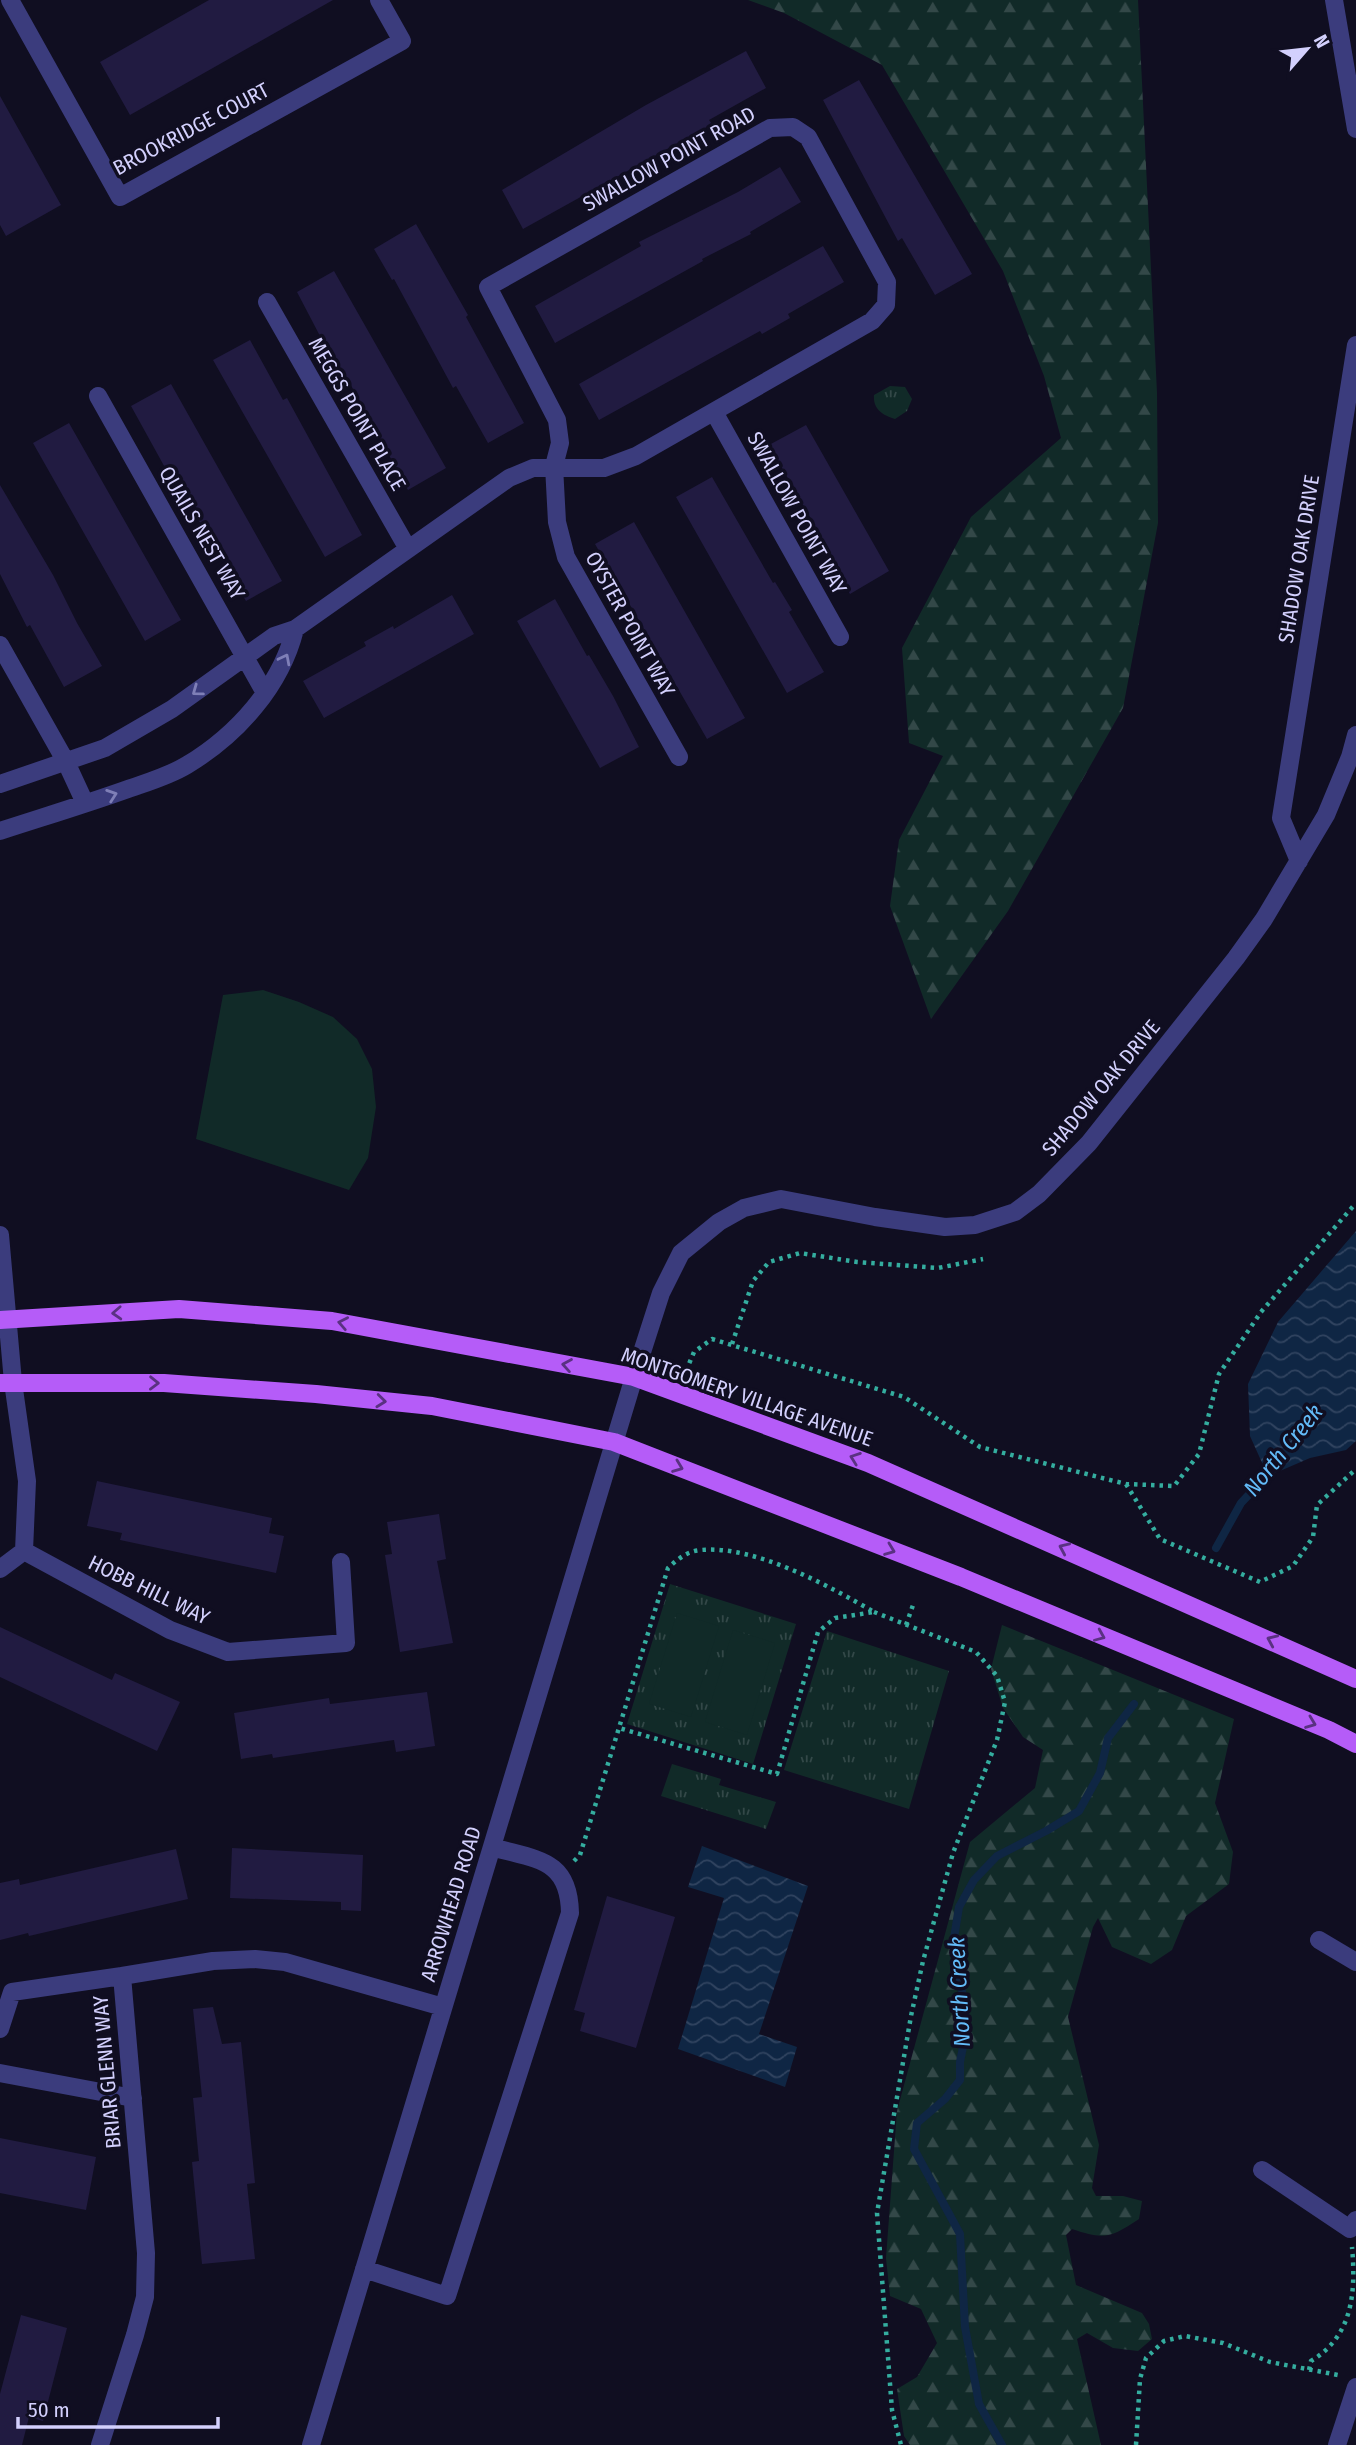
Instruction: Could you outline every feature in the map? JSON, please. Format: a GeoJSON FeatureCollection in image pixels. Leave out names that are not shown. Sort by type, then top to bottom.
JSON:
{"type":"FeatureCollection","features":[{"type":"Feature","properties":{"kind":"main road","name":"MONTGOMERY VILLAGE AVENUE"},"geometry":{"type":"LineString","coordinates":[[3,1320],[180,1309],[332,1321],[634,1377],[868,1463],[1356,1679]]}},
{"type":"Feature","properties":{"kind":"main road"},"geometry":{"type":"LineString","coordinates":[[6,1382],[164,1383],[316,1394],[432,1406],[614,1442],[961,1577],[1329,1730],[1356,1744]]}},
{"type":"Feature","properties":{"kind":"street","name":"BROOKRIDGE COURT"},"geometry":{"type":"LineString","coordinates":[[10,0],[120,197],[402,41],[379,0]]}},
{"type":"Feature","properties":{"kind":"street"},"geometry":{"type":"LineString","coordinates":[[1334,0],[1356,129]]}},
{"type":"Feature","properties":{"kind":"street","name":"SWALLOW POINT ROAD"},"geometry":{"type":"LineString","coordinates":[[0,784],[105,748],[141,728],[274,636],[295,629],[509,478],[533,468],[604,468],[636,456],[872,321],[886,305],[887,282],[808,137],[793,127],[770,128],[488,287],[557,420],[560,443],[554,466]]}},
{"type":"Feature","properties":{"kind":"street","name":"MEGGS POINT PLACE"},"geometry":{"type":"LineString","coordinates":[[267,302],[408,548]]}},
{"type":"Feature","properties":{"kind":"street","name":"SHADOW OAK DRIVE"},"geometry":{"type":"LineString","coordinates":[[1299,861],[1281,818],[1356,345]]}},
{"type":"Feature","properties":{"kind":"street","name":"QUAILS NEST WAY"},"geometry":{"type":"LineString","coordinates":[[98,396],[265,693]]}},
{"type":"Feature","properties":{"kind":"street","name":"SWALLOW POINT WAY"},"geometry":{"type":"LineString","coordinates":[[714,412],[840,637]]}},
{"type":"Feature","properties":{"kind":"street","name":"OYSTER POINT WAY"},"geometry":{"type":"LineString","coordinates":[[554,466],[557,522],[566,557],[678,757]]}},
{"type":"Feature","properties":{"kind":"street"},"geometry":{"type":"LineString","coordinates":[[0,831],[154,780],[186,766],[239,724],[265,693],[290,648],[295,629]]}},
{"type":"Feature","properties":{"kind":"street"},"geometry":{"type":"LineString","coordinates":[[0,645],[66,762],[85,803]]}},
{"type":"Feature","properties":{"kind":"street","name":"SHADOW OAK DRIVE"},"geometry":{"type":"LineString","coordinates":[[634,1377],[661,1293],[681,1253],[719,1222],[744,1208],[781,1199],[945,1227],[975,1225],[1015,1212],[1031,1200],[1089,1143],[1264,919],[1325,815],[1350,757],[1356,735]]}},
{"type":"Feature","properties":{"kind":"street"},"geometry":{"type":"LineString","coordinates":[[0,1235],[6,1382],[27,1481],[24,1551],[0,1569]]}},
{"type":"Feature","properties":{"kind":"street","name":"ARROWHEAD ROAD"},"geometry":{"type":"LineString","coordinates":[[311,2445],[634,1377]]}},
{"type":"Feature","properties":{"kind":"street","name":"HOBB HILL WAY"},"geometry":{"type":"LineString","coordinates":[[24,1551],[170,1630],[228,1652],[346,1643],[341,1562]]}},
{"type":"Feature","properties":{"kind":"street"},"geometry":{"type":"LineString","coordinates":[[364,2269],[447,2296],[570,1913],[570,1895],[562,1875],[548,1864],[492,1847]]}},
{"type":"Feature","properties":{"kind":"street"},"geometry":{"type":"LineString","coordinates":[[1319,1940],[1356,1962]]}},
{"type":"Feature","properties":{"kind":"street","name":"BRIAR GLENN WAY"},"geometry":{"type":"LineString","coordinates":[[100,2445],[145,2297],[146,2253],[122,1976],[213,1961],[255,1959],[285,1962],[443,2007]]}},
{"type":"Feature","properties":{"kind":"street"},"geometry":{"type":"LineString","coordinates":[[0,2029],[12,1992],[122,1976]]}},
{"type":"Feature","properties":{"kind":"street"},"geometry":{"type":"LineString","coordinates":[[0,2073],[133,2098]]}},
{"type":"Feature","properties":{"kind":"street"},"geometry":{"type":"LineString","coordinates":[[1262,2170],[1353,2225]]}},
{"type":"Feature","properties":{"kind":"street"},"geometry":{"type":"LineString","coordinates":[[1337,2445],[1351,2382]]}},
{"type":"Feature","properties":{"kind":"path"},"geometry":{"type":"LineString","coordinates":[[686,1371],[694,1352],[712,1339],[904,1397],[980,1447],[1126,1484],[1174,1486],[1199,1454],[1219,1374],[1261,1312],[1356,1203]]}},
{"type":"Feature","properties":{"kind":"path"},"geometry":{"type":"LineString","coordinates":[[732,1344],[753,1281],[769,1262],[800,1253],[857,1262],[937,1268],[983,1259]]}},
{"type":"Feature","properties":{"kind":"path"},"geometry":{"type":"LineString","coordinates":[[1126,1484],[1160,1539],[1260,1582],[1293,1566],[1313,1537],[1317,1505],[1356,1469]]}},
{"type":"Feature","properties":{"kind":"path"},"geometry":{"type":"LineString","coordinates":[[562,1875],[580,1855],[668,1568],[681,1556],[700,1550],[737,1553],[787,1568],[836,1590],[874,1612],[976,1652],[997,1676],[1005,1702],[997,1740],[954,1853],[923,1961],[877,2213],[892,2410],[901,2445]]}},
{"type":"Feature","properties":{"kind":"path"},"geometry":{"type":"LineString","coordinates":[[906,1625],[914,1605]]}},
{"type":"Feature","properties":{"kind":"path"},"geometry":{"type":"LineString","coordinates":[[620,1728],[777,1774],[818,1632],[835,1618],[874,1612]]}},
{"type":"Feature","properties":{"kind":"path"},"geometry":{"type":"LineString","coordinates":[[1308,2370],[1311,2361],[1329,2351],[1350,2310],[1355,2285],[1353,2225]]}},
{"type":"Feature","properties":{"kind":"path"},"geometry":{"type":"LineString","coordinates":[[1136,2445],[1140,2379],[1146,2358],[1164,2341],[1185,2336],[1223,2343],[1270,2362],[1351,2382]]}},
{"type":"Feature","properties":{"kind":"green space"},"geometry":{"type":"Polygon","coordinates":[[[748,0],[1138,0],[1157,393],[1158,523],[1123,708],[1008,911],[931,1019],[890,906],[899,840],[943,756],[909,743],[902,648],[971,517],[1061,438],[1044,376],[1003,271],[882,65],[784,13],[748,0]]]}},
{"type":"Feature","properties":{"kind":"green space"},"geometry":{"type":"Polygon","coordinates":[[[890,386],[905,387],[912,399],[907,411],[895,419],[880,411],[874,400],[874,395],[890,386]]]}},
{"type":"Feature","properties":{"kind":"green space"},"geometry":{"type":"Polygon","coordinates":[[[263,990],[333,1017],[357,1039],[372,1069],[376,1107],[368,1158],[349,1190],[196,1139],[223,995],[263,990]]]}},
{"type":"Feature","properties":{"kind":"green space"},"geometry":{"type":"Polygon","coordinates":[[[670,1584],[796,1624],[753,1764],[627,1724],[670,1584]]]}},
{"type":"Feature","properties":{"kind":"green space"},"geometry":{"type":"Polygon","coordinates":[[[677,1613],[719,1626],[691,1717],[649,1704],[677,1613]]]}},
{"type":"Feature","properties":{"kind":"green space"},"geometry":{"type":"Polygon","coordinates":[[[1002,1625],[1234,1719],[1215,1803],[1233,1852],[1229,1884],[1186,1916],[1172,1950],[1151,1964],[1112,1947],[1098,1918],[1093,1927],[1068,2017],[1099,2145],[1092,2188],[1096,2196],[1123,2196],[1142,2201],[1139,2219],[1121,2230],[1100,2236],[1072,2229],[1066,2235],[1076,2285],[1142,2313],[1149,2324],[1152,2339],[1138,2351],[1113,2348],[1087,2333],[1077,2339],[1101,2445],[910,2445],[904,2436],[897,2389],[917,2377],[937,2343],[921,2309],[890,2296],[886,2258],[897,2111],[970,1842],[1035,1788],[1043,1750],[1023,1737],[1003,1708],[991,1669],[1002,1625]]]}},
{"type":"Feature","properties":{"kind":"green space"},"geometry":{"type":"Polygon","coordinates":[[[733,1630],[775,1643],[747,1735],[705,1722],[733,1630]]]}},
{"type":"Feature","properties":{"kind":"green space"},"geometry":{"type":"Polygon","coordinates":[[[827,1631],[949,1671],[909,1809],[784,1770],[827,1631]]]}},
{"type":"Feature","properties":{"kind":"green space"},"geometry":{"type":"Polygon","coordinates":[[[672,1764],[721,1779],[719,1785],[776,1802],[766,1829],[661,1796],[672,1764]]]}},
{"type":"Feature","properties":{"kind":"water"},"geometry":{"type":"Polygon","coordinates":[[[1356,1231],[1356,1441],[1346,1450],[1310,1458],[1268,1476],[1250,1436],[1248,1384],[1278,1322],[1356,1231]]]}},
{"type":"Feature","properties":{"kind":"water"},"geometry":{"type":"Polygon","coordinates":[[[702,1846],[808,1886],[759,2034],[797,2047],[785,2087],[678,2049],[724,1898],[688,1887],[702,1846]]]}},
{"type":"Feature","properties":{"kind":"building"},"geometry":{"type":"Polygon","coordinates":[[[209,0],[333,0],[130,115],[100,62],[209,0]]]}},
{"type":"Feature","properties":{"kind":"building"},"geometry":{"type":"Polygon","coordinates":[[[746,51],[766,88],[709,120],[712,124],[523,229],[502,190],[646,105],[746,51]]]}},
{"type":"Feature","properties":{"kind":"building"},"geometry":{"type":"Polygon","coordinates":[[[859,80],[972,274],[935,295],[902,238],[898,241],[823,100],[859,80]]]}},
{"type":"Feature","properties":{"kind":"building"},"geometry":{"type":"Polygon","coordinates":[[[0,96],[61,205],[6,236],[0,225],[0,96]]]}},
{"type":"Feature","properties":{"kind":"building"},"geometry":{"type":"Polygon","coordinates":[[[780,167],[801,202],[750,232],[751,234],[555,343],[535,306],[641,246],[639,242],[738,192],[780,167]]]}},
{"type":"Feature","properties":{"kind":"building"},"geometry":{"type":"Polygon","coordinates":[[[416,224],[468,315],[466,317],[524,423],[488,443],[456,386],[453,388],[394,279],[392,280],[374,249],[416,224]]]}},
{"type":"Feature","properties":{"kind":"building"},"geometry":{"type":"Polygon","coordinates":[[[823,246],[844,282],[788,314],[790,318],[762,334],[760,331],[599,420],[579,384],[823,246]]]}},
{"type":"Feature","properties":{"kind":"building"},"geometry":{"type":"Polygon","coordinates":[[[334,271],[446,468],[408,490],[347,378],[343,380],[297,292],[334,271]]]}},
{"type":"Feature","properties":{"kind":"building"},"geometry":{"type":"Polygon","coordinates":[[[250,340],[283,400],[287,398],[362,535],[325,557],[213,360],[250,340]]]}},
{"type":"Feature","properties":{"kind":"building"},"geometry":{"type":"Polygon","coordinates":[[[171,384],[282,581],[246,601],[182,492],[179,493],[131,406],[171,384]]]}},
{"type":"Feature","properties":{"kind":"building"},"geometry":{"type":"Polygon","coordinates":[[[69,423],[181,620],[145,641],[33,443],[69,423]]]}},
{"type":"Feature","properties":{"kind":"building"},"geometry":{"type":"Polygon","coordinates":[[[806,425],[889,571],[850,594],[833,565],[836,563],[769,445],[806,425]]]}},
{"type":"Feature","properties":{"kind":"building"},"geometry":{"type":"Polygon","coordinates":[[[712,477],[773,583],[775,582],[792,610],[789,612],[824,672],[787,693],[676,497],[712,477]]]}},
{"type":"Feature","properties":{"kind":"building"},"geometry":{"type":"Polygon","coordinates":[[[0,485],[102,666],[64,687],[30,625],[27,627],[0,574],[0,485]]]}},
{"type":"Feature","properties":{"kind":"building"},"geometry":{"type":"Polygon","coordinates":[[[634,522],[745,718],[707,739],[595,544],[634,522]]]}},
{"type":"Feature","properties":{"kind":"building"},"geometry":{"type":"Polygon","coordinates":[[[452,595],[474,634],[324,718],[303,681],[366,646],[364,642],[393,626],[394,629],[452,595]]]}},
{"type":"Feature","properties":{"kind":"building"},"geometry":{"type":"Polygon","coordinates":[[[555,599],[613,696],[639,747],[600,768],[517,621],[555,599]]]}},
{"type":"Feature","properties":{"kind":"building"},"geometry":{"type":"Polygon","coordinates":[[[97,1481],[272,1518],[269,1533],[284,1536],[276,1573],[120,1540],[122,1533],[87,1526],[97,1481]]]}},
{"type":"Feature","properties":{"kind":"building"},"geometry":{"type":"Polygon","coordinates":[[[439,1514],[446,1559],[437,1561],[453,1643],[400,1652],[385,1555],[392,1554],[387,1522],[439,1514]]]}},
{"type":"Feature","properties":{"kind":"building"},"geometry":{"type":"Polygon","coordinates":[[[0,1627],[112,1680],[115,1673],[180,1702],[157,1751],[0,1677],[0,1627]]]}},
{"type":"Feature","properties":{"kind":"building"},"geometry":{"type":"Polygon","coordinates":[[[427,1692],[435,1746],[396,1752],[394,1740],[273,1758],[272,1754],[241,1759],[234,1713],[329,1698],[330,1704],[427,1692]]]}},
{"type":"Feature","properties":{"kind":"building"},"geometry":{"type":"Polygon","coordinates":[[[232,1848],[363,1855],[361,1911],[341,1910],[341,1902],[230,1898],[232,1848]]]}},
{"type":"Feature","properties":{"kind":"building"},"geometry":{"type":"Polygon","coordinates":[[[176,1849],[188,1899],[29,1936],[28,1933],[0,1940],[0,1883],[19,1879],[20,1885],[176,1849]]]}},
{"type":"Feature","properties":{"kind":"building"},"geometry":{"type":"Polygon","coordinates":[[[607,1896],[675,1917],[636,2048],[580,2031],[585,2013],[574,2010],[607,1896]]]}},
{"type":"Feature","properties":{"kind":"building"},"geometry":{"type":"Polygon","coordinates":[[[213,2007],[222,2044],[241,2042],[255,2183],[247,2184],[255,2259],[202,2264],[192,2162],[199,2161],[193,2098],[202,2097],[193,2009],[213,2007]]]}},
{"type":"Feature","properties":{"kind":"building"},"geometry":{"type":"Polygon","coordinates":[[[0,2138],[96,2157],[86,2210],[0,2193],[0,2138]]]}},
{"type":"Feature","properties":{"kind":"building"},"geometry":{"type":"Polygon","coordinates":[[[21,2315],[67,2328],[43,2421],[29,2417],[22,2445],[0,2445],[0,2394],[21,2315]]]}},
{"type":"Feature","properties":{"kind":"waterway","name":"North Creek"},"geometry":{"type":"LineString","coordinates":[[1216,1548],[1241,1503],[1273,1469]]}},
{"type":"Feature","properties":{"kind":"waterway","name":"North Creek"},"geometry":{"type":"LineString","coordinates":[[1002,2445],[979,2404],[965,2327],[960,2234],[914,2149],[917,2123],[945,2099],[960,2080],[960,2062],[966,2032],[964,2002],[953,1944],[959,1907],[974,1880],[997,1856],[1079,1811],[1100,1773],[1108,1738],[1134,1704]]}}]}
